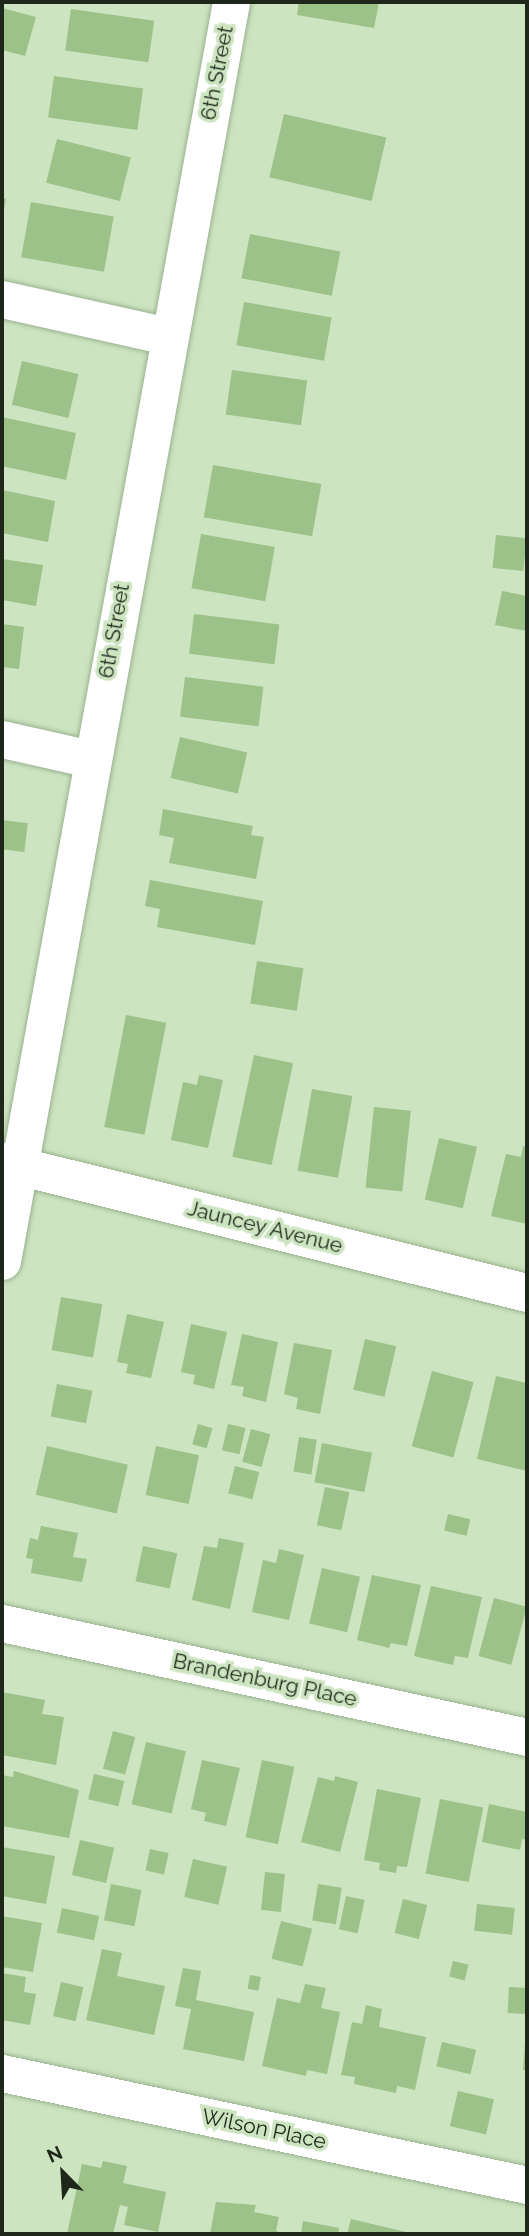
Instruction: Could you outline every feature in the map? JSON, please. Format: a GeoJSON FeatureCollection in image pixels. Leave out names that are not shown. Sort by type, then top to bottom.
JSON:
{"type":"FeatureCollection","features":[{"type":"Feature","properties":{"kind":"street","name":"6th Street"},"geometry":{"type":"LineString","coordinates":[[2,1261],[10,1164],[91,759],[167,336],[231,2]]}},
{"type":"Feature","properties":{"kind":"street"},"geometry":{"type":"LineString","coordinates":[[2,299],[167,336]]}},
{"type":"Feature","properties":{"kind":"street"},"geometry":{"type":"LineString","coordinates":[[2,739],[91,759]]}},
{"type":"Feature","properties":{"kind":"street","name":"Jauncey Avenue"},"geometry":{"type":"LineString","coordinates":[[10,1164],[527,1293]]}},
{"type":"Feature","properties":{"kind":"street","name":"Brandenburg Place"},"geometry":{"type":"LineString","coordinates":[[2,1623],[527,1737]]}},
{"type":"Feature","properties":{"kind":"street","name":"Wilson Place"},"geometry":{"type":"LineString","coordinates":[[2,2073],[527,2185]]}},
{"type":"Feature","properties":{"kind":"building"},"geometry":{"type":"Polygon","coordinates":[[[299,2],[379,2],[374,28],[297,15],[299,2]]]}},
{"type":"Feature","properties":{"kind":"building"},"geometry":{"type":"Polygon","coordinates":[[[2,8],[36,17],[25,56],[2,50],[2,8]]]}},
{"type":"Feature","properties":{"kind":"building"},"geometry":{"type":"Polygon","coordinates":[[[71,9],[154,21],[148,62],[65,51],[71,9]]]}},
{"type":"Feature","properties":{"kind":"building"},"geometry":{"type":"Polygon","coordinates":[[[54,76],[143,89],[137,130],[48,118],[54,76]]]}},
{"type":"Feature","properties":{"kind":"building"},"geometry":{"type":"Polygon","coordinates":[[[284,114],[386,138],[372,201],[269,177],[284,114]]]}},
{"type":"Feature","properties":{"kind":"building"},"geometry":{"type":"Polygon","coordinates":[[[57,139],[131,157],[120,201],[46,183],[57,139]]]}},
{"type":"Feature","properties":{"kind":"building"},"geometry":{"type":"Polygon","coordinates":[[[2,198],[6,199],[3,215],[2,215],[2,198]]]}},
{"type":"Feature","properties":{"kind":"building"},"geometry":{"type":"Polygon","coordinates":[[[31,202],[114,217],[104,272],[21,257],[31,202]]]}},
{"type":"Feature","properties":{"kind":"building"},"geometry":{"type":"Polygon","coordinates":[[[250,234],[340,252],[332,296],[241,278],[250,234]]]}},
{"type":"Feature","properties":{"kind":"building"},"geometry":{"type":"Polygon","coordinates":[[[244,302],[332,317],[324,361],[236,345],[244,302]]]}},
{"type":"Feature","properties":{"kind":"building"},"geometry":{"type":"Polygon","coordinates":[[[22,361],[79,374],[68,418],[12,405],[22,361]]]}},
{"type":"Feature","properties":{"kind":"building"},"geometry":{"type":"Polygon","coordinates":[[[232,370],[307,381],[301,425],[226,415],[232,370]]]}},
{"type":"Feature","properties":{"kind":"building"},"geometry":{"type":"Polygon","coordinates":[[[2,417],[76,433],[66,480],[2,466],[2,417]]]}},
{"type":"Feature","properties":{"kind":"building"},"geometry":{"type":"Polygon","coordinates":[[[213,465],[321,484],[312,536],[204,517],[213,465]]]}},
{"type":"Feature","properties":{"kind":"building"},"geometry":{"type":"Polygon","coordinates":[[[2,490],[55,501],[48,542],[2,533],[2,490]]]}},
{"type":"Feature","properties":{"kind":"building"},"geometry":{"type":"Polygon","coordinates":[[[201,534],[275,547],[265,601],[191,588],[201,534]]]}},
{"type":"Feature","properties":{"kind":"building"},"geometry":{"type":"Polygon","coordinates":[[[496,535],[527,538],[523,571],[493,568],[496,535]]]}},
{"type":"Feature","properties":{"kind":"building"},"geometry":{"type":"Polygon","coordinates":[[[2,559],[43,565],[36,606],[2,600],[2,559]]]}},
{"type":"Feature","properties":{"kind":"building"},"geometry":{"type":"Polygon","coordinates":[[[502,591],[527,596],[527,631],[495,625],[502,591]]]}},
{"type":"Feature","properties":{"kind":"building"},"geometry":{"type":"Polygon","coordinates":[[[194,614],[279,624],[274,664],[189,654],[194,614]]]}},
{"type":"Feature","properties":{"kind":"building"},"geometry":{"type":"Polygon","coordinates":[[[2,624],[24,627],[19,669],[2,667],[2,624]]]}},
{"type":"Feature","properties":{"kind":"building"},"geometry":{"type":"Polygon","coordinates":[[[185,677],[263,687],[259,726],[180,717],[185,677]]]}},
{"type":"Feature","properties":{"kind":"building"},"geometry":{"type":"Polygon","coordinates":[[[180,737],[247,753],[238,793],[171,778],[180,737]]]}},
{"type":"Feature","properties":{"kind":"building"},"geometry":{"type":"Polygon","coordinates":[[[163,809],[253,826],[251,835],[264,837],[256,879],[169,863],[174,838],[159,835],[163,809]]]}},
{"type":"Feature","properties":{"kind":"building"},"geometry":{"type":"Polygon","coordinates":[[[2,820],[28,823],[24,852],[2,849],[2,820]]]}},
{"type":"Feature","properties":{"kind":"building"},"geometry":{"type":"Polygon","coordinates":[[[150,880],[263,901],[255,945],[157,927],[160,909],[145,906],[150,880]]]}},
{"type":"Feature","properties":{"kind":"building"},"geometry":{"type":"Polygon","coordinates":[[[257,961],[303,968],[297,1011],[250,1003],[257,961]]]}},
{"type":"Feature","properties":{"kind":"building"},"geometry":{"type":"Polygon","coordinates":[[[126,1015],[166,1023],[144,1135],[104,1127],[126,1015]]]}},
{"type":"Feature","properties":{"kind":"building"},"geometry":{"type":"Polygon","coordinates":[[[254,1055],[293,1063],[272,1165],[232,1157],[254,1055]]]}},
{"type":"Feature","properties":{"kind":"building"},"geometry":{"type":"Polygon","coordinates":[[[199,1075],[223,1080],[208,1148],[171,1140],[183,1082],[197,1085],[199,1075]]]}},
{"type":"Feature","properties":{"kind":"building"},"geometry":{"type":"Polygon","coordinates":[[[312,1089],[352,1096],[338,1178],[298,1171],[312,1089]]]}},
{"type":"Feature","properties":{"kind":"building"},"geometry":{"type":"Polygon","coordinates":[[[374,1107],[411,1111],[402,1191],[366,1188],[374,1107]]]}},
{"type":"Feature","properties":{"kind":"building"},"geometry":{"type":"Polygon","coordinates":[[[439,1138],[477,1147],[463,1208],[425,1199],[439,1138]]]}},
{"type":"Feature","properties":{"kind":"building"},"geometry":{"type":"Polygon","coordinates":[[[523,1146],[527,1147],[527,1224],[491,1216],[506,1154],[521,1157],[523,1146]]]}},
{"type":"Feature","properties":{"kind":"building"},"geometry":{"type":"Polygon","coordinates":[[[61,1297],[102,1304],[93,1357],[52,1350],[61,1297]]]}},
{"type":"Feature","properties":{"kind":"building"},"geometry":{"type":"Polygon","coordinates":[[[127,1314],[164,1322],[151,1378],[126,1373],[128,1364],[117,1362],[127,1314]]]}},
{"type":"Feature","properties":{"kind":"building"},"geometry":{"type":"Polygon","coordinates":[[[191,1324],[227,1332],[214,1389],[193,1384],[195,1375],[181,1372],[191,1324]]]}},
{"type":"Feature","properties":{"kind":"building"},"geometry":{"type":"Polygon","coordinates":[[[242,1334],[278,1342],[266,1402],[242,1396],[244,1387],[231,1385],[242,1334]]]}},
{"type":"Feature","properties":{"kind":"building"},"geometry":{"type":"Polygon","coordinates":[[[365,1339],[396,1346],[384,1397],[353,1390],[365,1339]]]}},
{"type":"Feature","properties":{"kind":"building"},"geometry":{"type":"Polygon","coordinates":[[[294,1343],[332,1350],[320,1414],[296,1409],[298,1398],[284,1394],[294,1343]]]}},
{"type":"Feature","properties":{"kind":"building"},"geometry":{"type":"Polygon","coordinates":[[[432,1371],[474,1382],[453,1457],[412,1446],[432,1371]]]}},
{"type":"Feature","properties":{"kind":"building"},"geometry":{"type":"Polygon","coordinates":[[[496,1376],[527,1383],[527,1471],[477,1459],[496,1376]]]}},
{"type":"Feature","properties":{"kind":"building"},"geometry":{"type":"Polygon","coordinates":[[[57,1384],[92,1391],[86,1423],[51,1416],[57,1384]]]}},
{"type":"Feature","properties":{"kind":"building"},"geometry":{"type":"Polygon","coordinates":[[[198,1424],[212,1428],[207,1448],[192,1444],[198,1424]]]}},
{"type":"Feature","properties":{"kind":"building"},"geometry":{"type":"Polygon","coordinates":[[[228,1424],[246,1428],[239,1454],[222,1450],[228,1424]]]}},
{"type":"Feature","properties":{"kind":"building"},"geometry":{"type":"Polygon","coordinates":[[[251,1429],[270,1434],[262,1467],[242,1462],[251,1429]]]}},
{"type":"Feature","properties":{"kind":"building"},"geometry":{"type":"Polygon","coordinates":[[[299,1437],[317,1440],[311,1474],[294,1472],[299,1437]]]}},
{"type":"Feature","properties":{"kind":"building"},"geometry":{"type":"Polygon","coordinates":[[[322,1443],[372,1453],[364,1492],[314,1482],[322,1443]]]}},
{"type":"Feature","properties":{"kind":"building"},"geometry":{"type":"Polygon","coordinates":[[[47,1446],[128,1465],[117,1513],[36,1495],[47,1446]]]}},
{"type":"Feature","properties":{"kind":"building"},"geometry":{"type":"Polygon","coordinates":[[[156,1446],[199,1455],[189,1504],[146,1495],[156,1446]]]}},
{"type":"Feature","properties":{"kind":"building"},"geometry":{"type":"Polygon","coordinates":[[[235,1466],[259,1472],[252,1499],[228,1493],[235,1466]]]}},
{"type":"Feature","properties":{"kind":"building"},"geometry":{"type":"Polygon","coordinates":[[[325,1487],[349,1492],[341,1530],[317,1525],[325,1487]]]}},
{"type":"Feature","properties":{"kind":"building"},"geometry":{"type":"Polygon","coordinates":[[[448,1514],[470,1519],[467,1536],[444,1531],[448,1514]]]}},
{"type":"Feature","properties":{"kind":"building"},"geometry":{"type":"Polygon","coordinates":[[[41,1526],[78,1533],[73,1557],[87,1559],[82,1582],[31,1573],[33,1559],[26,1558],[30,1538],[38,1540],[41,1526]]]}},
{"type":"Feature","properties":{"kind":"building"},"geometry":{"type":"Polygon","coordinates":[[[219,1538],[244,1543],[230,1609],[192,1600],[204,1546],[217,1548],[219,1538]]]}},
{"type":"Feature","properties":{"kind":"building"},"geometry":{"type":"Polygon","coordinates":[[[143,1546],[177,1553],[170,1588],[136,1581],[143,1546]]]}},
{"type":"Feature","properties":{"kind":"building"},"geometry":{"type":"Polygon","coordinates":[[[279,1549],[304,1555],[289,1620],[252,1612],[263,1560],[276,1563],[279,1549]]]}},
{"type":"Feature","properties":{"kind":"building"},"geometry":{"type":"Polygon","coordinates":[[[322,1568],[360,1577],[347,1632],[309,1624],[322,1568]]]}},
{"type":"Feature","properties":{"kind":"building"},"geometry":{"type":"Polygon","coordinates":[[[372,1575],[421,1585],[407,1646],[391,1643],[389,1648],[357,1640],[372,1575]]]}},
{"type":"Feature","properties":{"kind":"building"},"geometry":{"type":"Polygon","coordinates":[[[431,1586],[482,1597],[468,1658],[455,1656],[453,1665],[414,1656],[431,1586]]]}},
{"type":"Feature","properties":{"kind":"building"},"geometry":{"type":"Polygon","coordinates":[[[494,1598],[527,1607],[511,1665],[478,1656],[494,1598]]]}},
{"type":"Feature","properties":{"kind":"building"},"geometry":{"type":"Polygon","coordinates":[[[2,1692],[45,1700],[42,1714],[64,1717],[56,1765],[2,1755],[2,1692]]]}},
{"type":"Feature","properties":{"kind":"building"},"geometry":{"type":"Polygon","coordinates":[[[113,1731],[135,1737],[125,1775],[103,1769],[113,1731]]]}},
{"type":"Feature","properties":{"kind":"building"},"geometry":{"type":"Polygon","coordinates":[[[146,1742],[186,1751],[172,1814],[132,1804],[146,1742]]]}},
{"type":"Feature","properties":{"kind":"building"},"geometry":{"type":"Polygon","coordinates":[[[202,1760],[240,1768],[226,1826],[204,1821],[206,1813],[191,1809],[202,1760]]]}},
{"type":"Feature","properties":{"kind":"building"},"geometry":{"type":"Polygon","coordinates":[[[262,1760],[294,1767],[278,1844],[246,1837],[262,1760]]]}},
{"type":"Feature","properties":{"kind":"building"},"geometry":{"type":"Polygon","coordinates":[[[14,1771],[79,1790],[69,1838],[2,1826],[2,1775],[13,1777],[14,1771]]]}},
{"type":"Feature","properties":{"kind":"building"},"geometry":{"type":"Polygon","coordinates":[[[94,1774],[124,1781],[118,1806],[88,1799],[94,1774]]]}},
{"type":"Feature","properties":{"kind":"building"},"geometry":{"type":"Polygon","coordinates":[[[335,1776],[358,1782],[340,1852],[301,1842],[318,1777],[334,1781],[335,1776]]]}},
{"type":"Feature","properties":{"kind":"building"},"geometry":{"type":"Polygon","coordinates":[[[377,1789],[421,1798],[407,1867],[397,1866],[396,1873],[379,1870],[380,1863],[364,1860],[377,1789]]]}},
{"type":"Feature","properties":{"kind":"building"},"geometry":{"type":"Polygon","coordinates":[[[440,1799],[483,1807],[469,1882],[425,1874],[440,1799]]]}},
{"type":"Feature","properties":{"kind":"building"},"geometry":{"type":"Polygon","coordinates":[[[489,1804],[527,1812],[527,1840],[522,1839],[520,1850],[482,1842],[489,1804]]]}},
{"type":"Feature","properties":{"kind":"building"},"geometry":{"type":"Polygon","coordinates":[[[80,1840],[114,1848],[106,1883],[72,1875],[80,1840]]]}},
{"type":"Feature","properties":{"kind":"building"},"geometry":{"type":"Polygon","coordinates":[[[2,1847],[55,1856],[46,1904],[2,1896],[2,1847]]]}},
{"type":"Feature","properties":{"kind":"building"},"geometry":{"type":"Polygon","coordinates":[[[150,1849],[169,1853],[164,1874],[145,1871],[150,1849]]]}},
{"type":"Feature","properties":{"kind":"building"},"geometry":{"type":"Polygon","coordinates":[[[193,1859],[227,1867],[218,1905],[184,1897],[193,1859]]]}},
{"type":"Feature","properties":{"kind":"building"},"geometry":{"type":"Polygon","coordinates":[[[265,1872],[285,1874],[281,1912],[261,1910],[265,1872]]]}},
{"type":"Feature","properties":{"kind":"building"},"geometry":{"type":"Polygon","coordinates":[[[111,1884],[141,1890],[134,1926],[104,1920],[111,1884]]]}},
{"type":"Feature","properties":{"kind":"building"},"geometry":{"type":"Polygon","coordinates":[[[318,1884],[342,1888],[336,1924],[312,1921],[318,1884]]]}},
{"type":"Feature","properties":{"kind":"building"},"geometry":{"type":"Polygon","coordinates":[[[346,1896],[365,1900],[358,1933],[339,1929],[346,1896]]]}},
{"type":"Feature","properties":{"kind":"building"},"geometry":{"type":"Polygon","coordinates":[[[403,1899],[427,1905],[419,1939],[395,1933],[403,1899]]]}},
{"type":"Feature","properties":{"kind":"building"},"geometry":{"type":"Polygon","coordinates":[[[477,1904],[515,1908],[512,1935],[474,1931],[477,1904]]]}},
{"type":"Feature","properties":{"kind":"building"},"geometry":{"type":"Polygon","coordinates":[[[62,1908],[99,1916],[94,1940],[57,1932],[62,1908]]]}},
{"type":"Feature","properties":{"kind":"building"},"geometry":{"type":"Polygon","coordinates":[[[2,1916],[42,1923],[33,1972],[2,1967],[2,1916]]]}},
{"type":"Feature","properties":{"kind":"building"},"geometry":{"type":"Polygon","coordinates":[[[281,1921],[312,1929],[303,1967],[272,1959],[281,1921]]]}},
{"type":"Feature","properties":{"kind":"building"},"geometry":{"type":"Polygon","coordinates":[[[102,1949],[122,1953],[117,1976],[165,1986],[154,2035],[86,2020],[102,1949]]]}},
{"type":"Feature","properties":{"kind":"building"},"geometry":{"type":"Polygon","coordinates":[[[453,1961],[469,1965],[465,1980],[449,1977],[453,1961]]]}},
{"type":"Feature","properties":{"kind":"building"},"geometry":{"type":"Polygon","coordinates":[[[183,1968],[201,1971],[196,2000],[254,2012],[244,2061],[183,2049],[191,2009],[175,2006],[183,1968]]]}},
{"type":"Feature","properties":{"kind":"building"},"geometry":{"type":"Polygon","coordinates":[[[2,1973],[26,1977],[24,1992],[36,1994],[30,2025],[2,2020],[2,1973]]]}},
{"type":"Feature","properties":{"kind":"building"},"geometry":{"type":"Polygon","coordinates":[[[250,1975],[261,1977],[258,1991],[248,1989],[250,1975]]]}},
{"type":"Feature","properties":{"kind":"building"},"geometry":{"type":"Polygon","coordinates":[[[61,1982],[83,1987],[76,2021],[53,2016],[61,1982]]]}},
{"type":"Feature","properties":{"kind":"building"},"geometry":{"type":"Polygon","coordinates":[[[305,1984],[326,1988],[321,2008],[340,2012],[327,2074],[307,2070],[306,2076],[262,2066],[277,1998],[300,2003],[305,1984]]]}},
{"type":"Feature","properties":{"kind":"building"},"geometry":{"type":"Polygon","coordinates":[[[509,1987],[527,1988],[526,2014],[508,2013],[509,1987]]]}},
{"type":"Feature","properties":{"kind":"building"},"geometry":{"type":"Polygon","coordinates":[[[366,2005],[382,2009],[379,2027],[426,2037],[415,2090],[397,2086],[396,2093],[354,2084],[355,2077],[341,2075],[352,2022],[362,2024],[366,2005]]]}},
{"type":"Feature","properties":{"kind":"building"},"geometry":{"type":"Polygon","coordinates":[[[442,2042],[476,2050],[470,2074],[436,2066],[442,2042]]]}},
{"type":"Feature","properties":{"kind":"building"},"geometry":{"type":"Polygon","coordinates":[[[525,2043],[527,2070],[523,2070],[525,2043]]]}},
{"type":"Feature","properties":{"kind":"building"},"geometry":{"type":"Polygon","coordinates":[[[458,2091],[494,2099],[486,2134],[450,2126],[458,2091]]]}},
{"type":"Feature","properties":{"kind":"building"},"geometry":{"type":"Polygon","coordinates":[[[103,2161],[127,2166],[123,2183],[166,2192],[158,2232],[124,2225],[128,2207],[120,2205],[113,2234],[67,2234],[82,2164],[101,2168],[103,2161]]]}},
{"type":"Feature","properties":{"kind":"building"},"geometry":{"type":"Polygon","coordinates":[[[216,2202],[256,2205],[254,2212],[279,2217],[276,2231],[286,2234],[210,2234],[216,2202]]]}},
{"type":"Feature","properties":{"kind":"building"},"geometry":{"type":"Polygon","coordinates":[[[351,2219],[410,2233],[410,2234],[347,2234],[351,2219]]]}},
{"type":"Feature","properties":{"kind":"building"},"geometry":{"type":"Polygon","coordinates":[[[303,2221],[339,2228],[338,2234],[301,2234],[303,2221]]]}}]}
